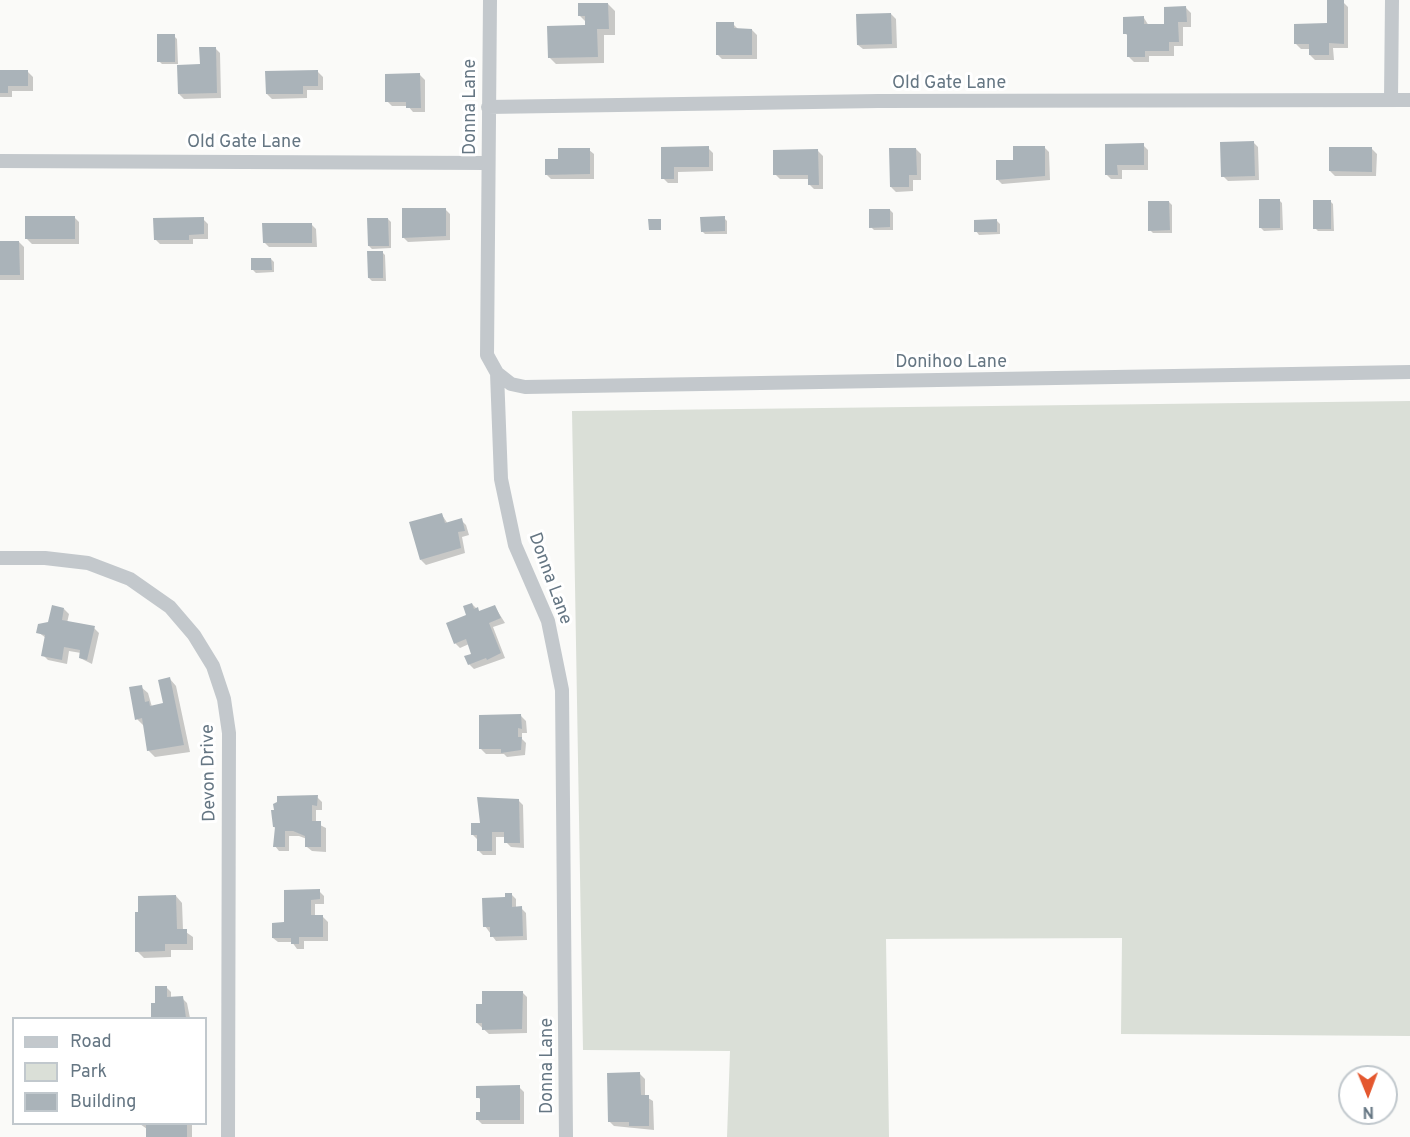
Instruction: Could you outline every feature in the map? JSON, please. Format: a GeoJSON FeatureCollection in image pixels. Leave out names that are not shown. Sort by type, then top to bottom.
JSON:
{"type":"FeatureCollection","features":[{"type":"Feature","properties":{"kind":"street","name":"Donna Lane"},"geometry":{"type":"LineString","coordinates":[[490,0],[487,355],[497,373],[501,479],[515,545],[548,621],[562,690],[566,1137]]}},
{"type":"Feature","properties":{"kind":"street"},"geometry":{"type":"LineString","coordinates":[[1391,99],[1392,0]]}},
{"type":"Feature","properties":{"kind":"street","name":"Old Gate Lane"},"geometry":{"type":"LineString","coordinates":[[488,107],[878,101],[1410,100]]}},
{"type":"Feature","properties":{"kind":"street","name":"Old Gate Lane"},"geometry":{"type":"LineString","coordinates":[[0,161],[488,163]]}},
{"type":"Feature","properties":{"kind":"street","name":"Donihoo Lane"},"geometry":{"type":"LineString","coordinates":[[497,373],[511,384],[525,387],[1410,372]]}},
{"type":"Feature","properties":{"kind":"street","name":"Devon Drive"},"geometry":{"type":"LineString","coordinates":[[0,558],[45,558],[88,563],[130,579],[170,607],[194,635],[213,666],[224,699],[229,733],[228,1137]]}},
{"type":"Feature","properties":{"kind":"green space"},"geometry":{"type":"Polygon","coordinates":[[[1410,401],[1410,1036],[1121,1034],[1122,938],[886,939],[889,1137],[727,1137],[730,1051],[583,1050],[572,411],[1410,401]]]}},
{"type":"Feature","properties":{"kind":"building"},"geometry":{"type":"Polygon","coordinates":[[[1327,0],[1344,0],[1344,44],[1329,43],[1329,55],[1309,55],[1309,44],[1294,44],[1294,24],[1327,23],[1327,0]]]}},
{"type":"Feature","properties":{"kind":"building"},"geometry":{"type":"Polygon","coordinates":[[[578,3],[608,3],[609,29],[597,29],[598,57],[548,58],[547,26],[585,25],[585,16],[578,16],[578,3]]]}},
{"type":"Feature","properties":{"kind":"building"},"geometry":{"type":"Polygon","coordinates":[[[1186,6],[1187,22],[1178,22],[1179,42],[1169,42],[1169,51],[1145,51],[1145,57],[1127,57],[1127,34],[1123,34],[1123,17],[1144,16],[1144,24],[1164,24],[1164,7],[1186,6]]]}},
{"type":"Feature","properties":{"kind":"building"},"geometry":{"type":"Polygon","coordinates":[[[891,13],[892,44],[857,45],[856,14],[891,13]]]}},
{"type":"Feature","properties":{"kind":"building"},"geometry":{"type":"Polygon","coordinates":[[[716,22],[734,22],[734,28],[752,29],[752,55],[716,55],[716,22]]]}},
{"type":"Feature","properties":{"kind":"building"},"geometry":{"type":"Polygon","coordinates":[[[157,34],[175,34],[175,62],[157,62],[157,34]]]}},
{"type":"Feature","properties":{"kind":"building"},"geometry":{"type":"Polygon","coordinates":[[[199,47],[216,47],[217,93],[178,94],[177,65],[200,64],[199,47]]]}},
{"type":"Feature","properties":{"kind":"building"},"geometry":{"type":"Polygon","coordinates":[[[0,70],[28,70],[28,86],[8,86],[8,93],[0,93],[0,70]]]}},
{"type":"Feature","properties":{"kind":"building"},"geometry":{"type":"Polygon","coordinates":[[[318,70],[318,86],[303,86],[303,94],[266,94],[265,71],[318,70]]]}},
{"type":"Feature","properties":{"kind":"building"},"geometry":{"type":"Polygon","coordinates":[[[420,73],[421,108],[406,108],[406,102],[385,102],[385,74],[420,73]]]}},
{"type":"Feature","properties":{"kind":"building"},"geometry":{"type":"Polygon","coordinates":[[[1254,141],[1255,176],[1221,177],[1220,142],[1254,141]]]}},
{"type":"Feature","properties":{"kind":"building"},"geometry":{"type":"Polygon","coordinates":[[[1144,143],[1144,165],[1117,165],[1118,175],[1105,175],[1105,144],[1144,143]]]}},
{"type":"Feature","properties":{"kind":"building"},"geometry":{"type":"Polygon","coordinates":[[[709,146],[709,167],[674,167],[674,179],[661,179],[661,147],[709,146]]]}},
{"type":"Feature","properties":{"kind":"building"},"geometry":{"type":"Polygon","coordinates":[[[1013,146],[1045,146],[1045,176],[996,180],[996,160],[1013,160],[1013,146]]]}},
{"type":"Feature","properties":{"kind":"building"},"geometry":{"type":"Polygon","coordinates":[[[1329,147],[1372,147],[1372,172],[1329,171],[1329,147]]]}},
{"type":"Feature","properties":{"kind":"building"},"geometry":{"type":"Polygon","coordinates":[[[558,148],[590,148],[590,174],[545,175],[545,159],[558,159],[558,148]]]}},
{"type":"Feature","properties":{"kind":"building"},"geometry":{"type":"Polygon","coordinates":[[[889,148],[916,148],[917,175],[909,175],[909,187],[890,187],[889,148]]]}},
{"type":"Feature","properties":{"kind":"building"},"geometry":{"type":"Polygon","coordinates":[[[818,149],[819,185],[808,185],[808,175],[773,175],[773,150],[818,149]]]}},
{"type":"Feature","properties":{"kind":"building"},"geometry":{"type":"Polygon","coordinates":[[[1259,199],[1280,199],[1280,228],[1259,228],[1259,199]]]}},
{"type":"Feature","properties":{"kind":"building"},"geometry":{"type":"Polygon","coordinates":[[[1313,200],[1331,200],[1331,229],[1313,229],[1313,200]]]}},
{"type":"Feature","properties":{"kind":"building"},"geometry":{"type":"Polygon","coordinates":[[[1148,201],[1169,201],[1170,230],[1148,231],[1148,201]]]}},
{"type":"Feature","properties":{"kind":"building"},"geometry":{"type":"Polygon","coordinates":[[[402,208],[446,208],[446,236],[402,238],[402,208]]]}},
{"type":"Feature","properties":{"kind":"building"},"geometry":{"type":"Polygon","coordinates":[[[869,209],[890,209],[890,227],[869,228],[869,209]]]}},
{"type":"Feature","properties":{"kind":"building"},"geometry":{"type":"Polygon","coordinates":[[[25,216],[75,216],[75,239],[25,239],[25,216]]]}},
{"type":"Feature","properties":{"kind":"building"},"geometry":{"type":"Polygon","coordinates":[[[725,216],[725,231],[701,232],[700,217],[725,216]]]}},
{"type":"Feature","properties":{"kind":"building"},"geometry":{"type":"Polygon","coordinates":[[[204,217],[204,234],[189,235],[189,240],[154,240],[153,218],[204,217]]]}},
{"type":"Feature","properties":{"kind":"building"},"geometry":{"type":"Polygon","coordinates":[[[367,218],[388,218],[389,246],[368,246],[367,218]]]}},
{"type":"Feature","properties":{"kind":"building"},"geometry":{"type":"Polygon","coordinates":[[[648,219],[661,219],[661,230],[649,230],[648,219]]]}},
{"type":"Feature","properties":{"kind":"building"},"geometry":{"type":"Polygon","coordinates":[[[997,219],[997,232],[974,232],[974,220],[997,219]]]}},
{"type":"Feature","properties":{"kind":"building"},"geometry":{"type":"Polygon","coordinates":[[[262,223],[312,223],[312,243],[263,243],[262,223]]]}},
{"type":"Feature","properties":{"kind":"building"},"geometry":{"type":"Polygon","coordinates":[[[0,241],[19,241],[20,275],[0,275],[0,241]]]}},
{"type":"Feature","properties":{"kind":"building"},"geometry":{"type":"Polygon","coordinates":[[[367,251],[383,251],[383,278],[368,278],[367,251]]]}},
{"type":"Feature","properties":{"kind":"building"},"geometry":{"type":"Polygon","coordinates":[[[251,258],[271,258],[272,270],[251,270],[251,258]]]}},
{"type":"Feature","properties":{"kind":"building"},"geometry":{"type":"Polygon","coordinates":[[[442,513],[445,523],[462,518],[465,531],[458,532],[461,548],[420,560],[409,522],[442,513]]]}},
{"type":"Feature","properties":{"kind":"building"},"geometry":{"type":"Polygon","coordinates":[[[472,603],[474,609],[478,607],[479,611],[495,605],[501,618],[489,623],[501,653],[468,665],[464,656],[471,654],[466,639],[454,644],[446,623],[466,615],[463,606],[472,603]]]}},
{"type":"Feature","properties":{"kind":"building"},"geometry":{"type":"Polygon","coordinates":[[[52,605],[64,608],[62,620],[95,626],[87,660],[79,658],[80,650],[64,647],[62,660],[41,656],[45,635],[36,633],[38,624],[48,622],[52,605]]]}},
{"type":"Feature","properties":{"kind":"building"},"geometry":{"type":"Polygon","coordinates":[[[170,677],[184,745],[147,751],[142,718],[135,720],[129,687],[142,685],[145,702],[149,701],[150,706],[163,703],[158,680],[170,677]]]}},
{"type":"Feature","properties":{"kind":"building"},"geometry":{"type":"Polygon","coordinates":[[[521,714],[522,729],[518,728],[518,737],[522,737],[521,750],[501,753],[501,749],[479,749],[479,715],[521,714]]]}},
{"type":"Feature","properties":{"kind":"building"},"geometry":{"type":"Polygon","coordinates":[[[318,795],[317,806],[312,805],[312,821],[321,821],[321,847],[305,847],[305,836],[293,831],[285,831],[285,847],[273,847],[275,827],[273,827],[271,810],[274,810],[273,804],[277,802],[277,796],[318,795]]]}},
{"type":"Feature","properties":{"kind":"building"},"geometry":{"type":"Polygon","coordinates":[[[477,797],[519,799],[520,843],[504,843],[504,832],[492,832],[492,851],[477,851],[477,835],[471,835],[471,823],[480,823],[477,797]]]}},
{"type":"Feature","properties":{"kind":"building"},"geometry":{"type":"Polygon","coordinates":[[[320,889],[320,899],[311,900],[311,915],[323,915],[323,937],[299,937],[299,944],[291,944],[291,938],[272,938],[272,923],[284,922],[284,890],[320,889]]]}},
{"type":"Feature","properties":{"kind":"building"},"geometry":{"type":"Polygon","coordinates":[[[505,893],[512,893],[512,907],[522,906],[523,936],[490,937],[490,927],[483,927],[482,898],[505,897],[505,893]]]}},
{"type":"Feature","properties":{"kind":"building"},"geometry":{"type":"Polygon","coordinates":[[[176,895],[177,929],[187,929],[187,944],[165,944],[165,951],[135,952],[135,912],[138,912],[138,896],[176,895]]]}},
{"type":"Feature","properties":{"kind":"building"},"geometry":{"type":"Polygon","coordinates":[[[155,986],[167,986],[167,997],[183,996],[186,1017],[151,1017],[151,1003],[155,1003],[155,986]]]}},
{"type":"Feature","properties":{"kind":"building"},"geometry":{"type":"Polygon","coordinates":[[[482,991],[523,991],[522,1029],[482,1030],[482,1023],[476,1023],[476,1004],[482,1004],[482,991]]]}},
{"type":"Feature","properties":{"kind":"building"},"geometry":{"type":"Polygon","coordinates":[[[640,1072],[641,1095],[649,1095],[649,1126],[629,1126],[629,1122],[608,1122],[607,1073],[640,1072]]]}},
{"type":"Feature","properties":{"kind":"building"},"geometry":{"type":"Polygon","coordinates":[[[520,1085],[520,1120],[476,1120],[476,1112],[480,1112],[480,1098],[476,1098],[476,1086],[520,1085]]]}},
{"type":"Feature","properties":{"kind":"building"},"geometry":{"type":"Polygon","coordinates":[[[146,1125],[187,1125],[187,1137],[146,1137],[146,1125]]]}}]}
